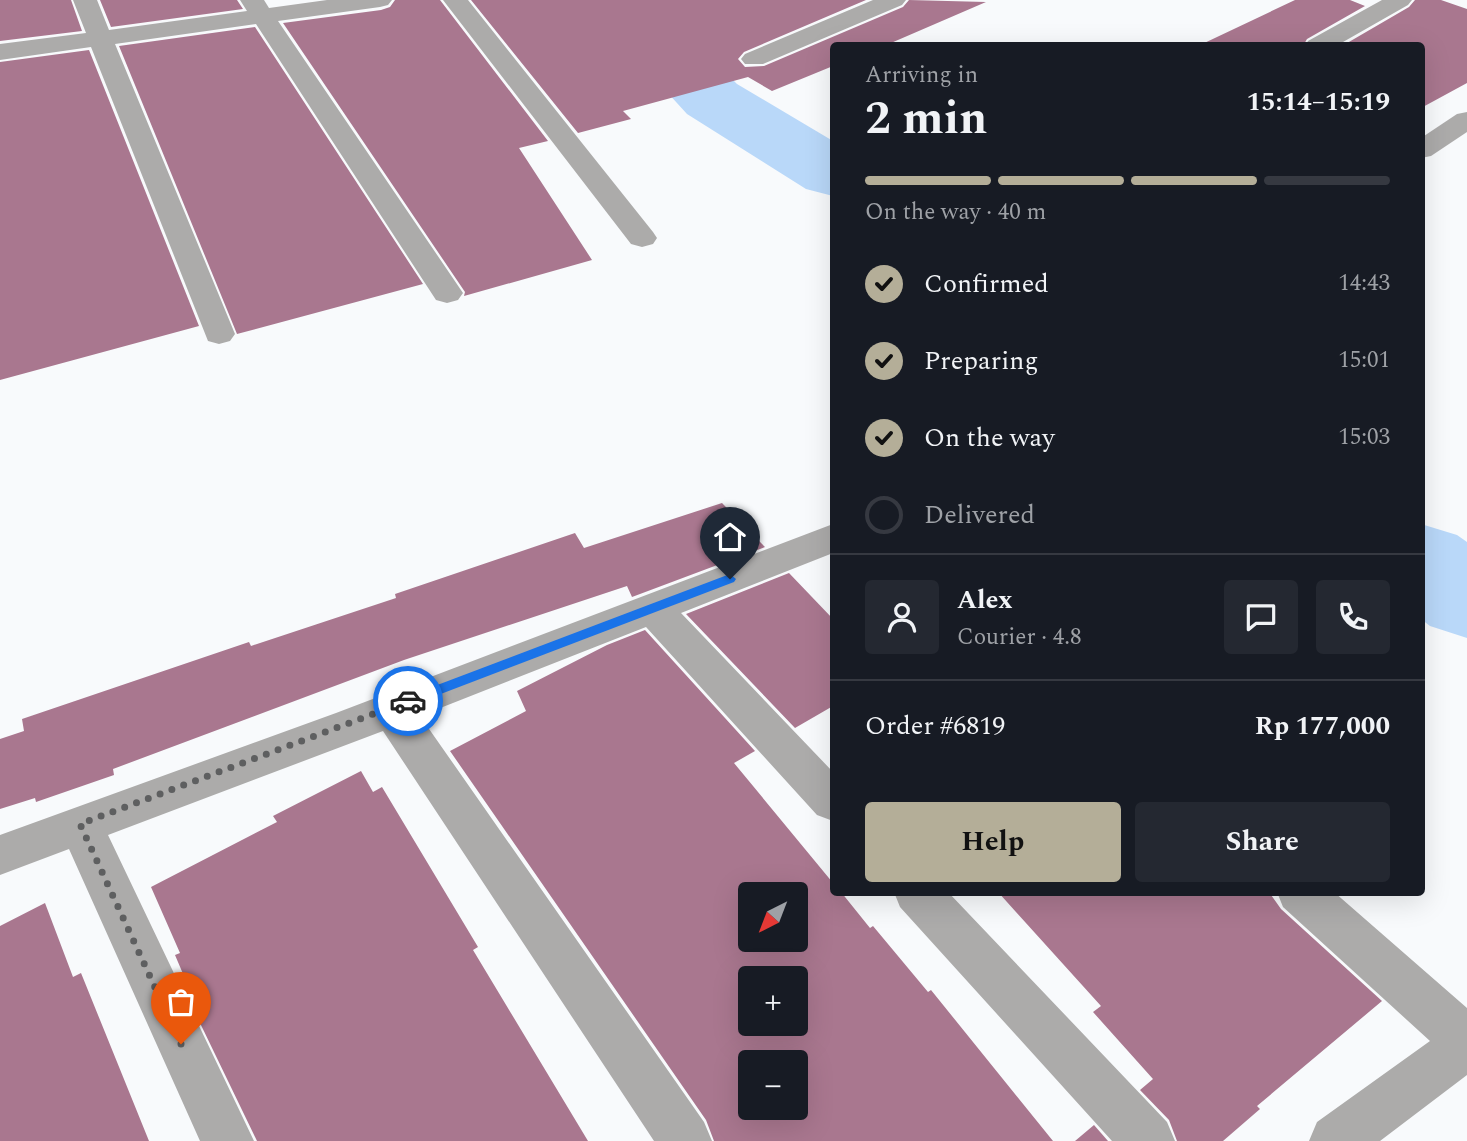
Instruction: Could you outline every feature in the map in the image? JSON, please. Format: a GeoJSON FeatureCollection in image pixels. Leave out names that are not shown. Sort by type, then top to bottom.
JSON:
{"type":"FeatureCollection","features":[{"type":"Feature","properties":{"kind":"street"},"geometry":{"type":"LineString","coordinates":[[85,0],[219,334]]}},
{"type":"Feature","properties":{"kind":"street"},"geometry":{"type":"LineString","coordinates":[[0,52],[102,38],[256,8],[380,0]]}},
{"type":"Feature","properties":{"kind":"street"},"geometry":{"type":"LineString","coordinates":[[455,0],[642,238]]}},
{"type":"Feature","properties":{"kind":"street"},"geometry":{"type":"LineString","coordinates":[[754,59],[894,0]]}},
{"type":"Feature","properties":{"kind":"street"},"geometry":{"type":"LineString","coordinates":[[1324,42],[1399,0]]}},
{"type":"Feature","properties":{"kind":"street"},"geometry":{"type":"LineString","coordinates":[[256,8],[447,293]]}},
{"type":"Feature","properties":{"kind":"street"},"geometry":{"type":"LineString","coordinates":[[1425,147],[1467,120]]}},
{"type":"Feature","properties":{"kind":"street"},"geometry":{"type":"LineString","coordinates":[[0,855],[653,609],[830,539]]}},
{"type":"Feature","properties":{"kind":"street"},"geometry":{"type":"LineString","coordinates":[[653,609],[830,799]]}},
{"type":"Feature","properties":{"kind":"street"},"geometry":{"type":"LineString","coordinates":[[391,708],[685,1141]]}},
{"type":"Feature","properties":{"kind":"street"},"geometry":{"type":"LineString","coordinates":[[80,824],[226,1141]]}},
{"type":"Feature","properties":{"kind":"street"},"geometry":{"type":"LineString","coordinates":[[921,896],[1148,1141]]}},
{"type":"Feature","properties":{"kind":"street"},"geometry":{"type":"LineString","coordinates":[[1304,896],[1467,1043],[1336,1141]]}},
{"type":"Feature","properties":{"kind":"building"},"geometry":{"type":"Polygon","coordinates":[[[0,0],[71,0],[82,31],[0,41],[0,0]]]}},
{"type":"Feature","properties":{"kind":"building"},"geometry":{"type":"Polygon","coordinates":[[[100,0],[237,0],[243,9],[111,27],[100,0]]]}},
{"type":"Feature","properties":{"kind":"building"},"geometry":{"type":"Polygon","coordinates":[[[395,0],[440,0],[548,141],[519,148],[592,260],[464,296],[465,292],[283,23],[381,10],[390,7],[395,0]]]}},
{"type":"Feature","properties":{"kind":"building"},"geometry":{"type":"Polygon","coordinates":[[[471,0],[866,0],[744,52],[738,59],[745,67],[764,66],[903,7],[909,0],[986,2],[893,42],[830,42],[830,67],[772,91],[748,77],[623,111],[631,119],[578,133],[471,0]]]}},
{"type":"Feature","properties":{"kind":"building"},"geometry":{"type":"Polygon","coordinates":[[[1295,0],[1350,0],[1365,6],[1305,42],[1206,42],[1295,0]]]}},
{"type":"Feature","properties":{"kind":"building"},"geometry":{"type":"Polygon","coordinates":[[[1415,0],[1441,0],[1467,9],[1467,83],[1425,106],[1425,42],[1349,42],[1409,7],[1415,0]]]}},
{"type":"Feature","properties":{"kind":"building"},"geometry":{"type":"Polygon","coordinates":[[[255,27],[423,284],[237,334],[119,46],[255,27]]]}},
{"type":"Feature","properties":{"kind":"building"},"geometry":{"type":"Polygon","coordinates":[[[89,50],[199,326],[0,380],[0,62],[89,50]]]}},
{"type":"Feature","properties":{"kind":"building"},"geometry":{"type":"Polygon","coordinates":[[[722,503],[765,547],[632,597],[627,586],[404,660],[113,769],[114,775],[36,802],[35,798],[0,809],[0,739],[24,731],[22,719],[249,642],[251,646],[396,598],[395,594],[575,533],[584,548],[722,503]]]}},
{"type":"Feature","properties":{"kind":"building"},"geometry":{"type":"Polygon","coordinates":[[[789,573],[830,616],[830,708],[795,728],[686,614],[789,573]]]}},
{"type":"Feature","properties":{"kind":"building"},"geometry":{"type":"Polygon","coordinates":[[[645,630],[755,751],[734,763],[830,879],[830,896],[844,896],[870,928],[873,926],[928,992],[931,990],[1053,1141],[714,1141],[706,1120],[450,751],[526,711],[517,691],[607,645],[645,630]]]}},
{"type":"Feature","properties":{"kind":"building"},"geometry":{"type":"Polygon","coordinates":[[[361,771],[373,792],[382,787],[478,947],[473,950],[588,1141],[257,1141],[200,1023],[203,1021],[175,955],[180,953],[151,887],[277,822],[273,816],[361,771]]]}},
{"type":"Feature","properties":{"kind":"building"},"geometry":{"type":"Polygon","coordinates":[[[1002,896],[1272,896],[1281,909],[1382,1001],[1257,1106],[1260,1109],[1223,1141],[1177,1141],[1169,1120],[1140,1090],[1153,1079],[1093,1012],[1101,1006],[1002,896]]]}},
{"type":"Feature","properties":{"kind":"building"},"geometry":{"type":"Polygon","coordinates":[[[45,903],[73,977],[81,973],[149,1141],[0,1141],[0,926],[45,903]]]}},
{"type":"Feature","properties":{"kind":"building"},"geometry":{"type":"Polygon","coordinates":[[[1094,1125],[1108,1141],[1075,1141],[1094,1125]]]}},
{"type":"Feature","properties":{"kind":"waterway"},"geometry":{"type":"LineString","coordinates":[[615,0],[712,99],[830,171]]}},
{"type":"Feature","properties":{"kind":"waterway"},"geometry":{"type":"LineString","coordinates":[[1425,565],[1467,598]]}},
{"type":"Feature","properties":{"kind":"way so far"},"geometry":{"type":"LineString","coordinates":[[181,1044],[80,824],[351,725],[408,701]]}},
{"type":"Feature","properties":{"kind":"route"},"geometry":{"type":"LineString","coordinates":[[408,701],[730,579]]}}]}
